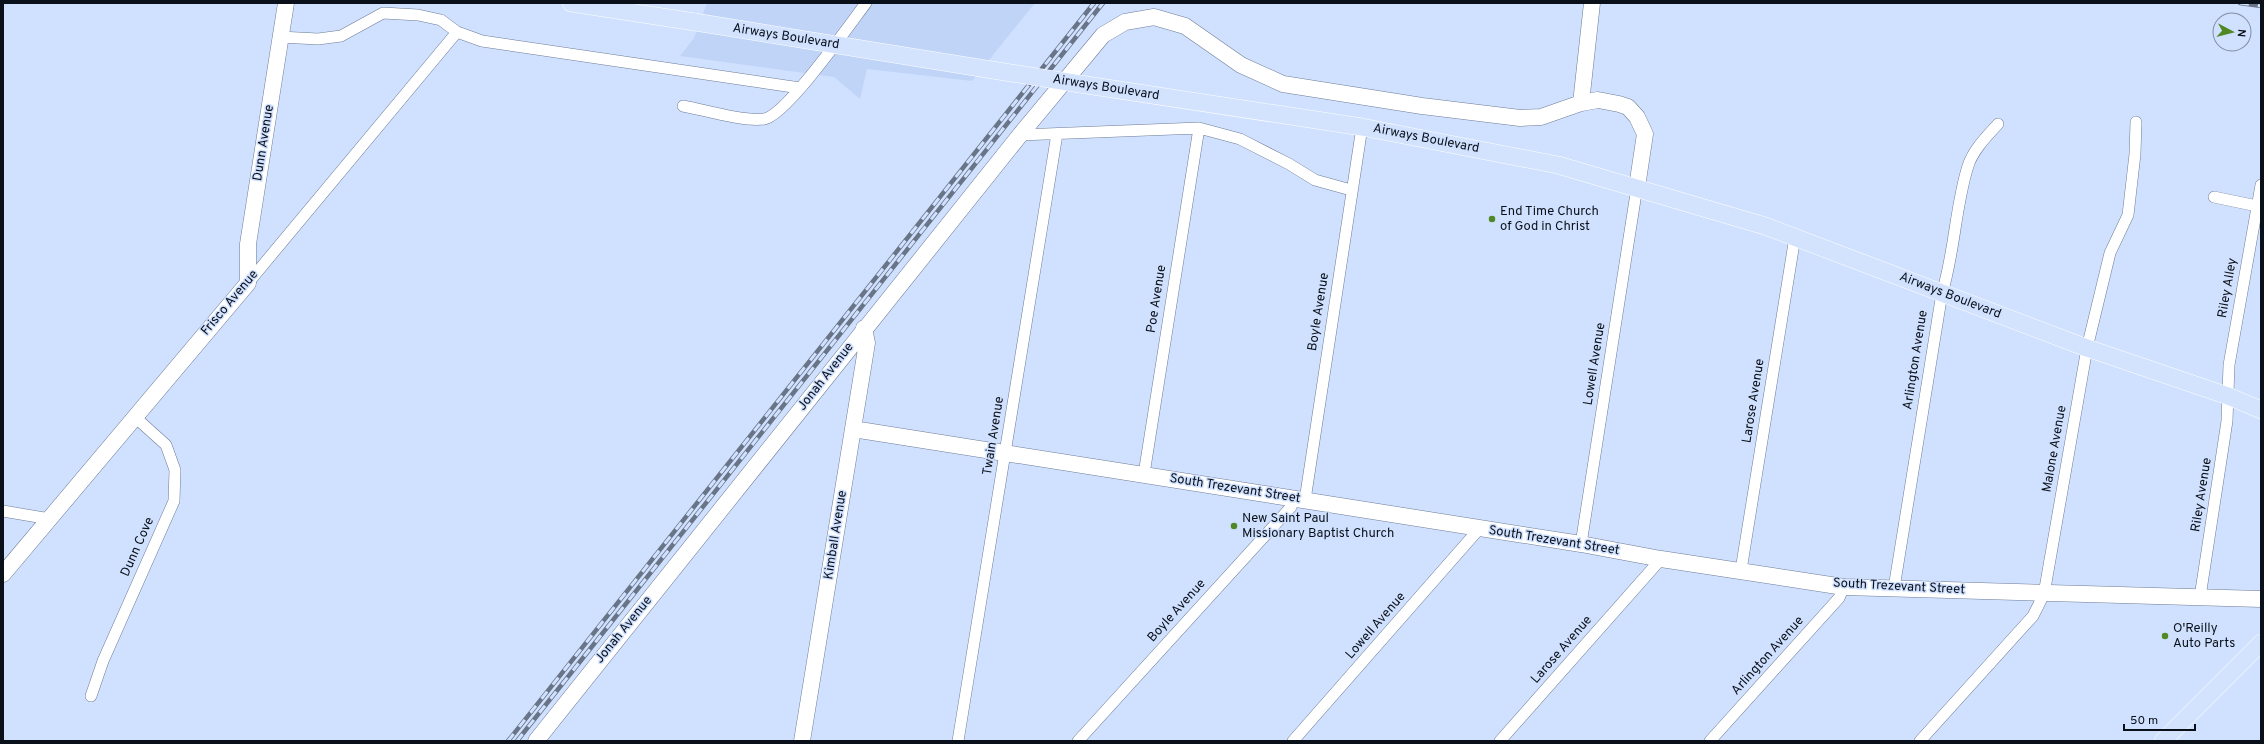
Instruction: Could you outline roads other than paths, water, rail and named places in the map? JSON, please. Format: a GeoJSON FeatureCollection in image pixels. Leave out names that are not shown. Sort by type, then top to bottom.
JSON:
{"type":"FeatureCollection","features":[{"type":"Feature","properties":{"kind":"main road","name":"Airways Boulevard"},"geometry":{"type":"LineString","coordinates":[[572,3],[1080,84],[1362,127],[1558,165],[1637,187],[1765,226],[2087,348],[2228,396],[2261,410]]}},
{"type":"Feature","properties":{"kind":"main road"},"geometry":{"type":"LineString","coordinates":[[2163,741],[2261,643]]}},
{"type":"Feature","properties":{"kind":"street","name":"Dunn Avenue"},"geometry":{"type":"LineString","coordinates":[[248,283],[248,244],[286,3]]}},
{"type":"Feature","properties":{"kind":"street"},"geometry":{"type":"LineString","coordinates":[[683,106],[754,119],[765,119],[777,114],[800,88],[866,3]]}},
{"type":"Feature","properties":{"kind":"street"},"geometry":{"type":"LineString","coordinates":[[1592,3],[1581,103],[1598,100],[1619,104],[1628,107],[1638,117],[1645,134],[1637,187]]}},
{"type":"Feature","properties":{"kind":"street"},"geometry":{"type":"LineString","coordinates":[[280,37],[318,39],[342,36],[383,13],[418,15],[441,20],[457,32],[482,41],[800,88]]}},
{"type":"Feature","properties":{"kind":"street","name":"Jonah Avenue"},"geometry":{"type":"LineString","coordinates":[[536,741],[864,328],[1103,35],[1125,22],[1154,17],[1185,26],[1240,65],[1283,84],[1422,106],[1520,118],[1541,117],[1581,103]]}},
{"type":"Feature","properties":{"kind":"street","name":"Frisco Avenue"},"geometry":{"type":"LineString","coordinates":[[3,574],[457,32]]}},
{"type":"Feature","properties":{"kind":"street","name":"Malone Avenue"},"geometry":{"type":"LineString","coordinates":[[1920,741],[2034,616],[2044,594],[2087,348],[2110,253],[2128,215],[2135,154],[2136,122]]}},
{"type":"Feature","properties":{"kind":"street","name":"Arlington Avenue"},"geometry":{"type":"LineString","coordinates":[[1894,588],[1942,293],[1950,267],[1968,165],[1983,139],[1998,124]]}},
{"type":"Feature","properties":{"kind":"street","name":"Boyle Avenue"},"geometry":{"type":"LineString","coordinates":[[1078,741],[1291,507],[1300,500],[1362,127]]}},
{"type":"Feature","properties":{"kind":"street"},"geometry":{"type":"LineString","coordinates":[[1020,135],[1199,128],[1240,139],[1289,164],[1315,180],[1351,190]]}},
{"type":"Feature","properties":{"kind":"street","name":"Poe Avenue"},"geometry":{"type":"LineString","coordinates":[[1144,474],[1199,128]]}},
{"type":"Feature","properties":{"kind":"street","name":"Twain Avenue"},"geometry":{"type":"LineString","coordinates":[[958,741],[1057,134]]}},
{"type":"Feature","properties":{"kind":"street","name":"Riley Alley"},"geometry":{"type":"LineString","coordinates":[[2228,396],[2229,365],[2261,185]]}},
{"type":"Feature","properties":{"kind":"street","name":"Lowell Avenue"},"geometry":{"type":"LineString","coordinates":[[1581,544],[1637,187]]}},
{"type":"Feature","properties":{"kind":"street"},"geometry":{"type":"LineString","coordinates":[[2214,196],[2257,206]]}},
{"type":"Feature","properties":{"kind":"street","name":"Larose Avenue"},"geometry":{"type":"LineString","coordinates":[[1741,570],[1795,237]]}},
{"type":"Feature","properties":{"kind":"street","name":"Kimball Avenue"},"geometry":{"type":"LineString","coordinates":[[802,741],[867,343],[864,328]]}},
{"type":"Feature","properties":{"kind":"street","name":"Riley Avenue"},"geometry":{"type":"LineString","coordinates":[[2200,597],[2226,425],[2228,396]]}},
{"type":"Feature","properties":{"kind":"street","name":"Dunn Cove"},"geometry":{"type":"LineString","coordinates":[[91,696],[103,661],[174,501],[174,470],[166,445],[135,417]]}},
{"type":"Feature","properties":{"kind":"street","name":"South Trezevant Street"},"geometry":{"type":"LineString","coordinates":[[853,429],[1006,454],[1144,474],[1479,529],[1581,544],[1660,559],[1741,570],[1844,587],[2044,594],[2261,599]]}},
{"type":"Feature","properties":{"kind":"street"},"geometry":{"type":"LineString","coordinates":[[3,511],[50,519]]}},
{"type":"Feature","properties":{"kind":"street","name":"Lowell Avenue"},"geometry":{"type":"LineString","coordinates":[[1293,741],[1479,529]]}},
{"type":"Feature","properties":{"kind":"street","name":"Larose Avenue"},"geometry":{"type":"LineString","coordinates":[[1500,741],[1660,559]]}},
{"type":"Feature","properties":{"kind":"street","name":"Arlington Avenue"},"geometry":{"type":"LineString","coordinates":[[1710,741],[1839,598],[1844,587]]}},
{"type":"Feature","properties":{"kind":"railway"},"geometry":{"type":"LineString","coordinates":[[508,741],[1094,3]]}},
{"type":"Feature","properties":{"kind":"railway"},"geometry":{"type":"LineString","coordinates":[[517,741],[1103,3]]}},
{"type":"Feature","properties":{"kind":"railway"},"geometry":{"type":"LineString","coordinates":[[2240,3],[2261,6]]}},
{"type":"Feature","properties":{"kind":"place","name":"End Time Church of God in Christ"},"geometry":{"type":"Point","coordinates":[1492,219]}},
{"type":"Feature","properties":{"kind":"place","name":"New Saint Paul Missionary Baptist Church"},"geometry":{"type":"Point","coordinates":[1234,526]}},
{"type":"Feature","properties":{"kind":"place","name":"O'Reilly Auto Parts"},"geometry":{"type":"Point","coordinates":[2165,636]}}]}
